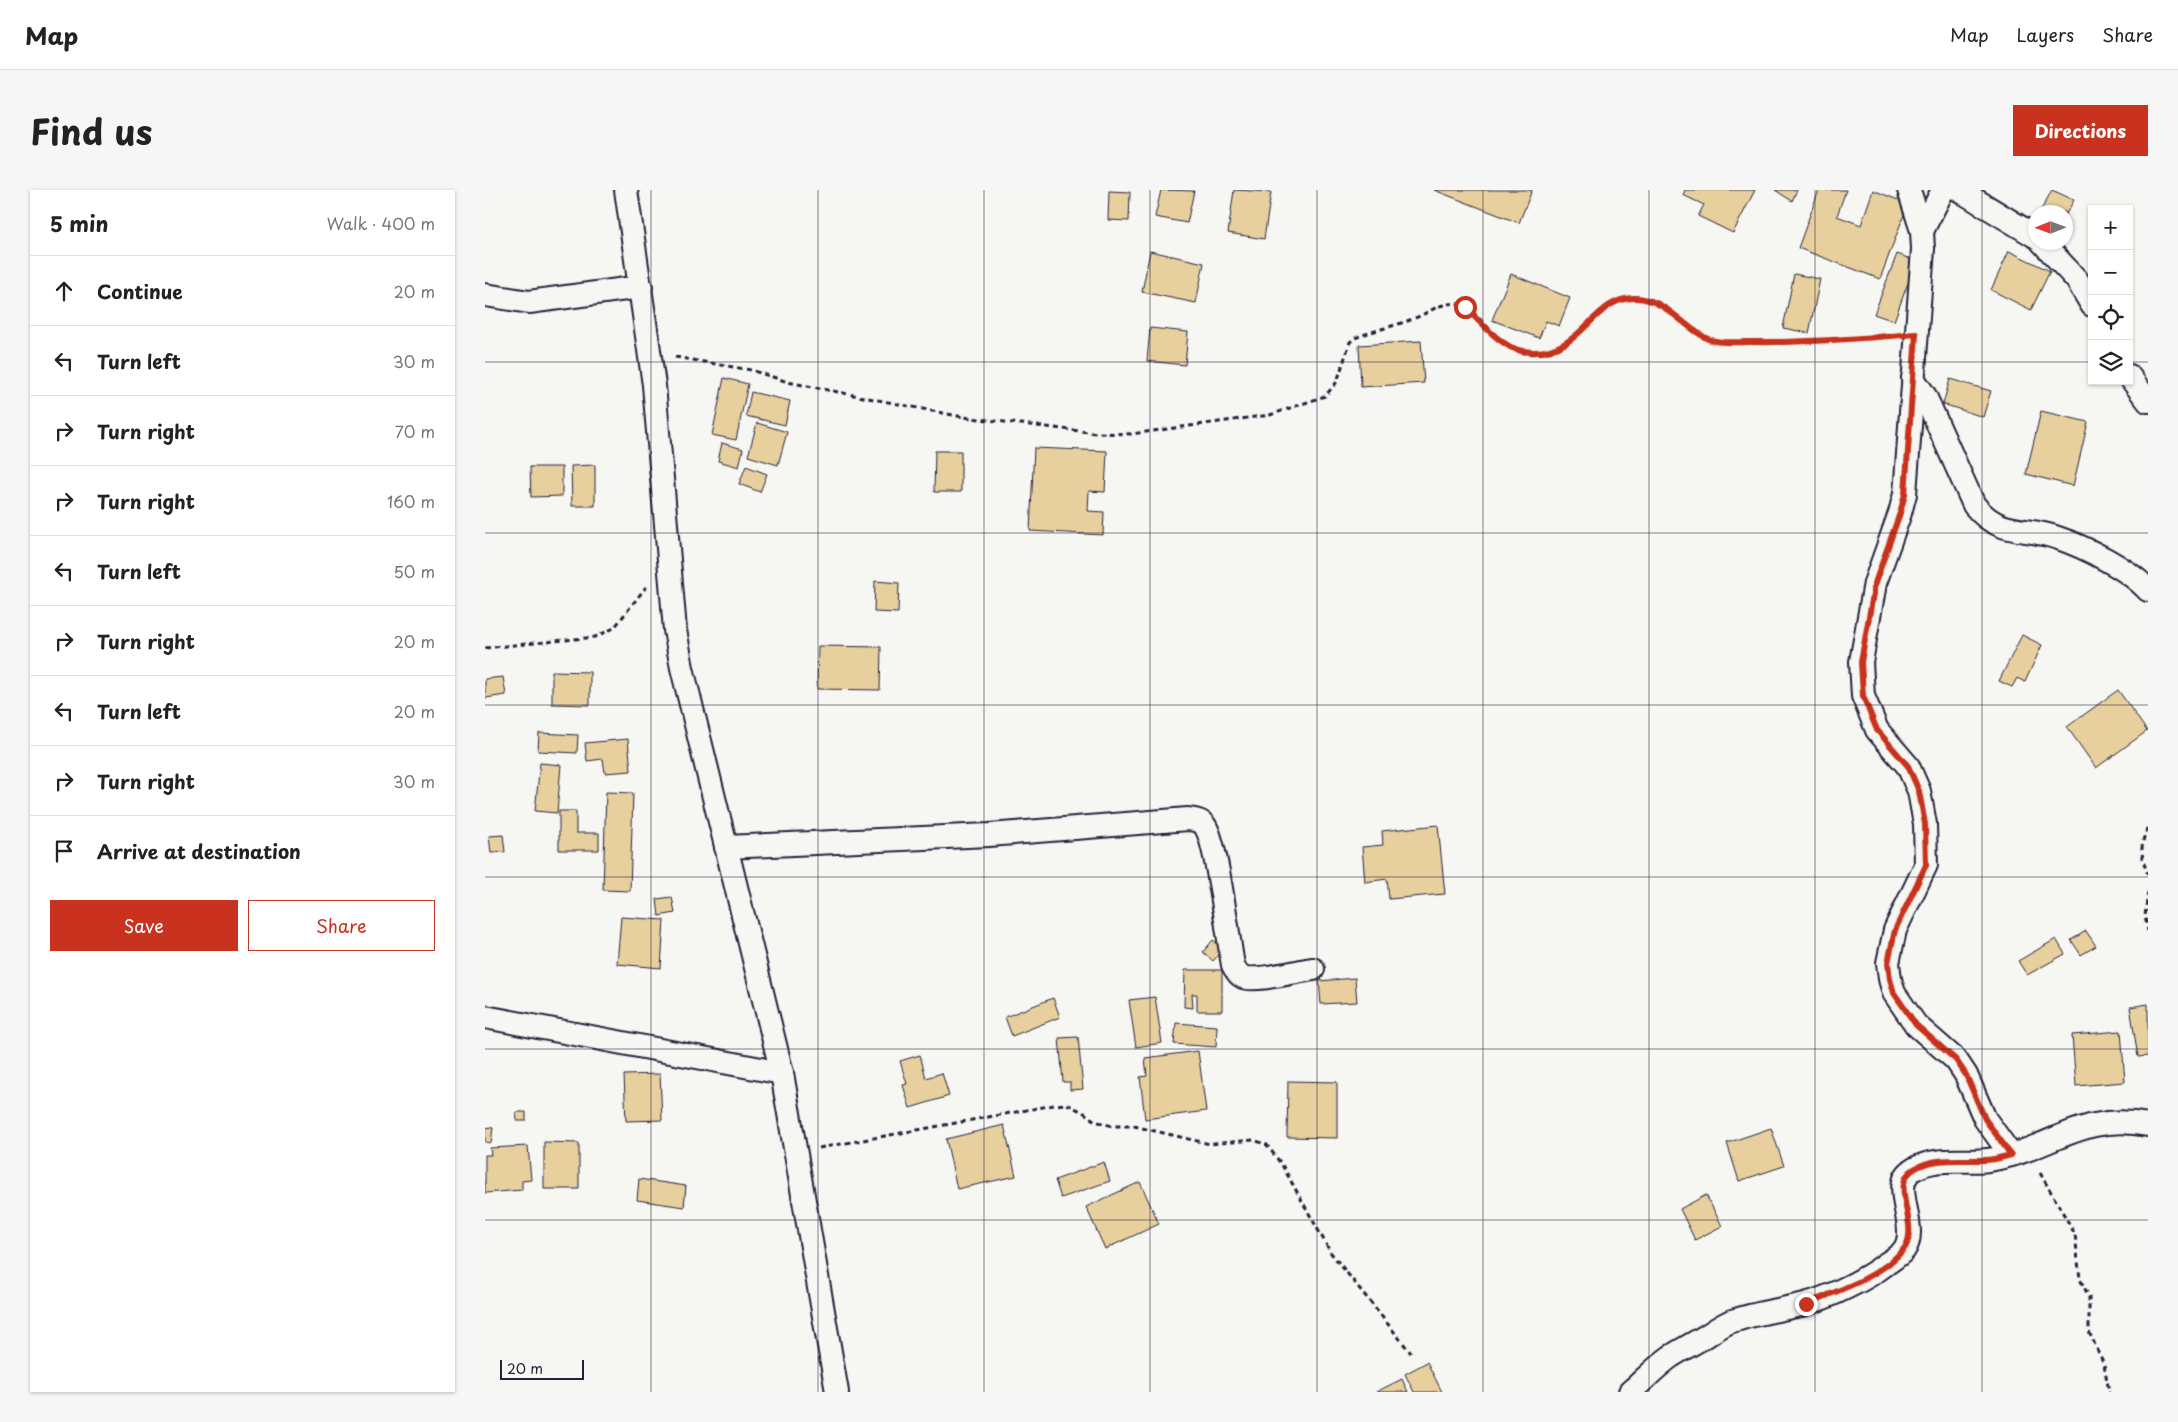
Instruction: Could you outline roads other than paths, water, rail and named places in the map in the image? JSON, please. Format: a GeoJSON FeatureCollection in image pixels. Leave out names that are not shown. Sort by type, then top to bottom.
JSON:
{"type":"FeatureCollection","features":[{"type":"Feature","properties":{"kind":"street"},"geometry":{"type":"LineString","coordinates":[[626,190],[650,353],[675,630],[682,668],[781,1073],[837,1392]]}},
{"type":"Feature","properties":{"kind":"street"},"geometry":{"type":"LineString","coordinates":[[1909,190],[1922,231],[1923,249],[1905,494],[1875,583],[1861,662],[1863,696],[1877,730],[1908,766],[1919,791],[1925,824],[1926,865],[1895,930],[1888,963],[1894,993],[1916,1025],[1956,1060],[1966,1075],[1985,1119],[2019,1152]]}},
{"type":"Feature","properties":{"kind":"street"},"geometry":{"type":"LineString","coordinates":[[1922,231],[1943,190]]}},
{"type":"Feature","properties":{"kind":"street"},"geometry":{"type":"LineString","coordinates":[[1959,190],[2028,232]]}},
{"type":"Feature","properties":{"kind":"street"},"geometry":{"type":"LineString","coordinates":[[2049,250],[2077,280],[2088,298]]}},
{"type":"Feature","properties":{"kind":"street"},"geometry":{"type":"LineString","coordinates":[[485,295],[529,302],[641,287]]}},
{"type":"Feature","properties":{"kind":"street"},"geometry":{"type":"LineString","coordinates":[[1913,378],[1925,396],[1974,505],[1982,516],[1993,524],[2058,538],[2127,572],[2148,590]]}},
{"type":"Feature","properties":{"kind":"street"},"geometry":{"type":"LineString","coordinates":[[2133,381],[2148,401]]}},
{"type":"Feature","properties":{"kind":"street"},"geometry":{"type":"LineString","coordinates":[[726,847],[989,835],[1188,819],[1198,820],[1204,824],[1213,846],[1233,965],[1236,971],[1242,976],[1252,978],[1313,969]]}},
{"type":"Feature","properties":{"kind":"street"},"geometry":{"type":"LineString","coordinates":[[485,1017],[781,1073]]}},
{"type":"Feature","properties":{"kind":"street"},"geometry":{"type":"LineString","coordinates":[[1630,1392],[1669,1358],[1729,1322],[1767,1310],[1806,1304],[1865,1279],[1886,1265],[1903,1250],[1908,1238],[1909,1221],[1902,1186],[1905,1177],[1913,1169],[1937,1161],[1988,1160],[2019,1152],[2080,1127],[2121,1122],[2148,1125]]}}]}
